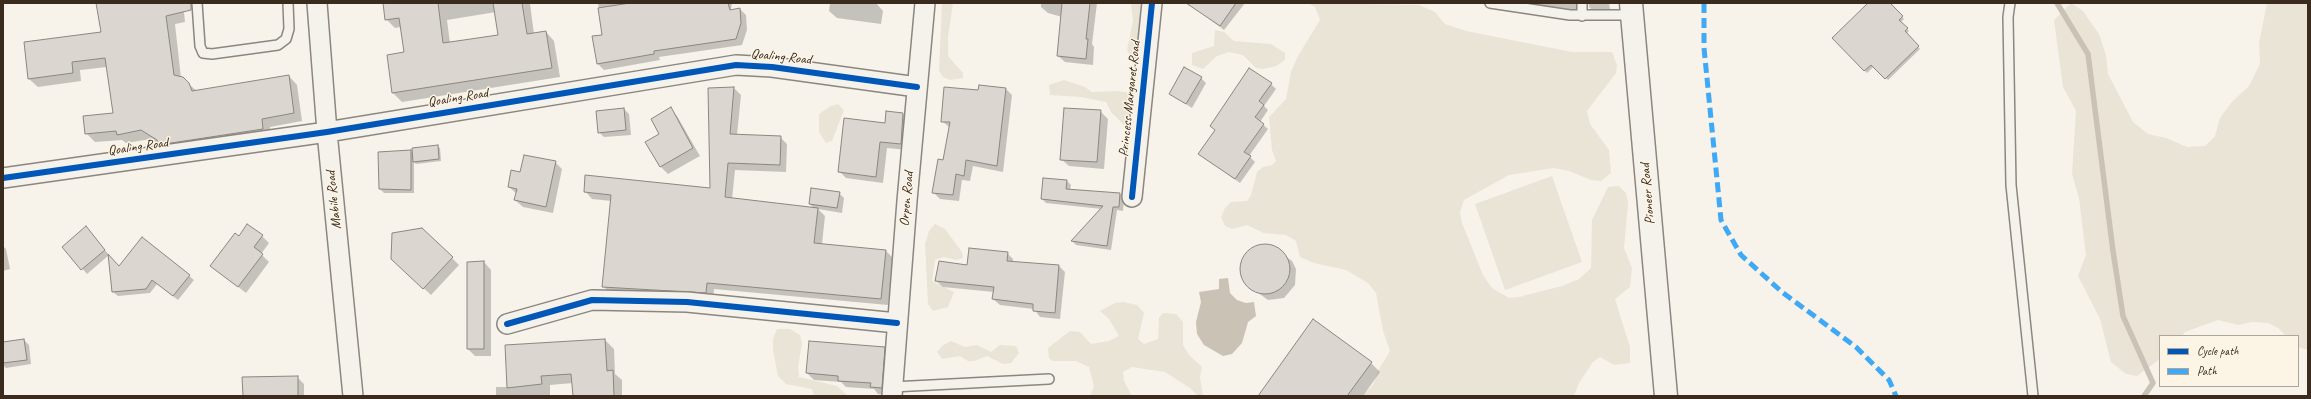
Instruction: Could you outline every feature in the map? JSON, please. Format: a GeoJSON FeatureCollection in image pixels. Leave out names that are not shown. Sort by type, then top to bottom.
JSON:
{"type":"FeatureCollection","features":[{"type":"Feature","properties":{"kind":"main road","name":"Pioneer Road"},"geometry":{"type":"LineString","coordinates":[[1632,9],[1667,392]]}},
{"type":"Feature","properties":{"kind":"street","name":"Mabile Road"},"geometry":{"type":"LineString","coordinates":[[317,3],[327,132],[353,396]]}},
{"type":"Feature","properties":{"kind":"street","name":"Orpen Road"},"geometry":{"type":"LineString","coordinates":[[892,391],[925,3]]}},
{"type":"Feature","properties":{"kind":"street","name":"Princess Margaret Road"},"geometry":{"type":"LineString","coordinates":[[1132,197],[1152,3]]}},
{"type":"Feature","properties":{"kind":"street","name":"Qoaling Road"},"geometry":{"type":"LineString","coordinates":[[3,178],[327,132],[736,65],[772,67],[917,87]]}},
{"type":"Feature","properties":{"kind":"street"},"geometry":{"type":"LineString","coordinates":[[507,324],[592,300],[687,302],[897,323]]}},
{"type":"Feature","properties":{"kind":"lane"},"geometry":{"type":"LineString","coordinates":[[196,3],[200,46],[203,53],[212,54],[278,46],[286,39],[289,29],[288,3]]}},
{"type":"Feature","properties":{"kind":"lane"},"geometry":{"type":"LineString","coordinates":[[1490,3],[1514,5],[1582,16],[1632,9]]}},
{"type":"Feature","properties":{"kind":"lane"},"geometry":{"type":"LineString","coordinates":[[1582,3],[1582,16]]}},
{"type":"Feature","properties":{"kind":"lane"},"geometry":{"type":"LineString","coordinates":[[2010,3],[2008,17],[2011,185],[2033,396]]}},
{"type":"Feature","properties":{"kind":"lane"},"geometry":{"type":"LineString","coordinates":[[892,391],[1049,379]]}},
{"type":"Feature","properties":{"kind":"shaded area"},"geometry":{"type":"Polygon","coordinates":[[[942,3],[953,3],[948,37],[948,56],[963,73],[963,78],[950,80],[943,77],[939,71],[942,3]]]}},
{"type":"Feature","properties":{"kind":"shaded area"},"geometry":{"type":"Polygon","coordinates":[[[1131,3],[1142,3],[1143,19],[1141,45],[1134,55],[1130,55],[1127,50],[1133,21],[1131,3]]]}},
{"type":"Feature","properties":{"kind":"shaded area"},"geometry":{"type":"Polygon","coordinates":[[[1308,3],[1419,5],[1435,12],[1445,24],[1466,31],[1572,52],[1612,52],[1617,65],[1616,73],[1587,111],[1590,124],[1609,150],[1611,173],[1601,181],[1591,180],[1569,171],[1554,168],[1509,175],[1464,200],[1460,212],[1462,223],[1483,275],[1492,288],[1509,298],[1519,297],[1562,286],[1579,279],[1591,268],[1592,220],[1608,187],[1619,186],[1626,193],[1628,203],[1624,248],[1632,268],[1630,287],[1615,299],[1630,347],[1630,363],[1614,365],[1600,357],[1593,362],[1579,383],[1574,396],[1362,396],[1373,385],[1379,369],[1390,351],[1383,331],[1376,293],[1368,283],[1346,270],[1314,263],[1300,257],[1296,241],[1286,235],[1264,233],[1247,225],[1232,229],[1225,226],[1221,217],[1225,208],[1231,202],[1247,201],[1251,195],[1257,172],[1263,167],[1272,165],[1276,161],[1272,150],[1269,117],[1286,99],[1291,72],[1298,56],[1320,20],[1315,7],[1308,3]]]}},
{"type":"Feature","properties":{"kind":"shaded area"},"geometry":{"type":"Polygon","coordinates":[[[2071,3],[2083,11],[2099,34],[2106,55],[2108,74],[2133,122],[2148,134],[2166,138],[2187,147],[2205,146],[2215,136],[2220,118],[2231,103],[2249,86],[2260,64],[2259,43],[2267,3],[2308,3],[2308,350],[2299,347],[2299,335],[2285,335],[2278,328],[2268,323],[2252,322],[2238,325],[2218,320],[2185,332],[2183,335],[2159,335],[2159,360],[2137,376],[2126,374],[2111,362],[2100,319],[2078,276],[2086,255],[2079,198],[2072,174],[2076,111],[2063,87],[2054,20],[2071,3]]]}},
{"type":"Feature","properties":{"kind":"shaded area"},"geometry":{"type":"Polygon","coordinates":[[[1215,30],[1224,32],[1234,41],[1271,44],[1285,53],[1285,60],[1276,66],[1263,69],[1256,68],[1243,55],[1229,52],[1217,56],[1203,69],[1192,65],[1192,53],[1214,46],[1215,30]]]}},
{"type":"Feature","properties":{"kind":"shaded area"},"geometry":{"type":"Polygon","coordinates":[[[1064,80],[1085,87],[1092,92],[1117,91],[1130,93],[1135,101],[1136,114],[1124,125],[1111,112],[1106,102],[1081,97],[1050,95],[1049,85],[1064,80]]]}},
{"type":"Feature","properties":{"kind":"shaded area"},"geometry":{"type":"Polygon","coordinates":[[[838,104],[844,110],[832,141],[826,143],[819,132],[819,114],[831,106],[838,104]]]}},
{"type":"Feature","properties":{"kind":"shaded area"},"geometry":{"type":"Polygon","coordinates":[[[1552,176],[1582,262],[1505,290],[1475,204],[1552,176]]]}},
{"type":"Feature","properties":{"kind":"shaded area"},"geometry":{"type":"Polygon","coordinates":[[[935,224],[945,229],[962,252],[963,258],[956,260],[944,257],[935,260],[932,281],[954,292],[948,307],[933,311],[928,304],[925,244],[929,231],[935,224]]]}},
{"type":"Feature","properties":{"kind":"shaded area"},"geometry":{"type":"Polygon","coordinates":[[[1228,278],[1230,293],[1237,300],[1246,303],[1254,302],[1256,316],[1248,322],[1242,343],[1232,354],[1223,356],[1204,345],[1197,334],[1196,322],[1201,302],[1199,292],[1219,289],[1219,279],[1228,278]]]}},
{"type":"Feature","properties":{"kind":"shaded area"},"geometry":{"type":"Polygon","coordinates":[[[1123,302],[1137,305],[1144,313],[1138,339],[1144,344],[1158,339],[1159,318],[1163,313],[1176,314],[1183,322],[1183,345],[1189,355],[1202,367],[1200,377],[1203,396],[1198,396],[1190,388],[1165,372],[1132,367],[1123,372],[1124,381],[1132,396],[1088,396],[1091,394],[1094,386],[1089,367],[1076,361],[1053,361],[1049,358],[1048,348],[1070,331],[1080,332],[1091,344],[1109,341],[1119,336],[1109,319],[1100,311],[1115,303],[1123,302]]]}},
{"type":"Feature","properties":{"kind":"shaded area"},"geometry":{"type":"Polygon","coordinates":[[[777,329],[790,329],[800,335],[802,344],[798,367],[799,377],[837,386],[848,396],[814,396],[812,389],[786,384],[778,376],[773,350],[773,339],[777,329]]]}},
{"type":"Feature","properties":{"kind":"shaded area"},"geometry":{"type":"Polygon","coordinates":[[[951,341],[965,347],[977,345],[991,352],[1000,345],[1016,346],[1019,353],[1011,363],[1003,364],[987,356],[974,361],[968,361],[960,356],[942,359],[937,352],[943,345],[951,341]]]}},
{"type":"Feature","properties":{"kind":"building"},"geometry":{"type":"Polygon","coordinates":[[[96,3],[191,3],[191,10],[166,16],[174,75],[183,77],[189,83],[192,91],[289,75],[294,113],[262,119],[263,129],[158,145],[157,140],[141,130],[117,135],[116,131],[85,134],[83,116],[113,113],[105,58],[72,62],[73,73],[28,79],[24,42],[101,32],[96,3]]]}},
{"type":"Feature","properties":{"kind":"building"},"geometry":{"type":"Polygon","coordinates":[[[383,3],[438,3],[443,43],[498,35],[493,3],[522,3],[527,34],[546,31],[552,68],[392,93],[387,55],[404,52],[399,18],[385,20],[383,3]]]}},
{"type":"Feature","properties":{"kind":"building"},"geometry":{"type":"Polygon","coordinates":[[[630,3],[728,3],[730,10],[740,8],[741,23],[736,39],[654,51],[654,54],[597,64],[592,36],[602,35],[598,8],[630,3]]]}},
{"type":"Feature","properties":{"kind":"building"},"geometry":{"type":"Polygon","coordinates":[[[1062,3],[1090,3],[1086,39],[1088,39],[1086,59],[1057,56],[1062,3]]]}},
{"type":"Feature","properties":{"kind":"building"},"geometry":{"type":"Polygon","coordinates":[[[1186,3],[1236,3],[1220,26],[1186,3]]]}},
{"type":"Feature","properties":{"kind":"building"},"geometry":{"type":"Polygon","coordinates":[[[1868,3],[1890,3],[1903,16],[1899,20],[1908,28],[1905,31],[1919,46],[1885,79],[1871,65],[1864,71],[1832,38],[1868,3]]]}},
{"type":"Feature","properties":{"kind":"building"},"geometry":{"type":"Polygon","coordinates":[[[1184,67],[1202,77],[1186,104],[1169,94],[1184,67]]]}},
{"type":"Feature","properties":{"kind":"building"},"geometry":{"type":"Polygon","coordinates":[[[1249,68],[1272,83],[1259,101],[1264,105],[1255,117],[1264,124],[1244,152],[1251,156],[1235,179],[1198,154],[1215,130],[1210,126],[1249,68]]]}},
{"type":"Feature","properties":{"kind":"building"},"geometry":{"type":"Polygon","coordinates":[[[979,85],[1006,88],[997,166],[966,160],[964,176],[956,174],[953,195],[932,193],[938,159],[943,160],[950,122],[941,122],[944,87],[978,90],[979,85]]]}},
{"type":"Feature","properties":{"kind":"building"},"geometry":{"type":"Polygon","coordinates":[[[734,87],[730,134],[781,136],[780,165],[728,163],[725,197],[818,208],[814,243],[886,250],[881,299],[707,283],[706,293],[602,287],[611,195],[584,192],[585,175],[710,188],[708,88],[734,87]]]}},
{"type":"Feature","properties":{"kind":"building"},"geometry":{"type":"Polygon","coordinates":[[[671,107],[693,148],[660,167],[645,142],[659,134],[651,119],[671,107]]]}},
{"type":"Feature","properties":{"kind":"building"},"geometry":{"type":"Polygon","coordinates":[[[624,108],[626,130],[598,133],[596,111],[624,108]]]}},
{"type":"Feature","properties":{"kind":"building"},"geometry":{"type":"Polygon","coordinates":[[[1064,108],[1101,110],[1097,162],[1060,160],[1064,108]]]}},
{"type":"Feature","properties":{"kind":"building"},"geometry":{"type":"Polygon","coordinates":[[[886,111],[903,113],[901,144],[880,142],[876,177],[838,172],[844,118],[885,123],[886,111]]]}},
{"type":"Feature","properties":{"kind":"building"},"geometry":{"type":"Polygon","coordinates":[[[438,145],[439,159],[413,162],[412,148],[438,145]]]}},
{"type":"Feature","properties":{"kind":"building"},"geometry":{"type":"Polygon","coordinates":[[[411,150],[411,190],[379,189],[378,152],[411,150]]]}},
{"type":"Feature","properties":{"kind":"building"},"geometry":{"type":"Polygon","coordinates":[[[524,155],[556,161],[546,207],[514,200],[517,189],[508,187],[511,170],[520,172],[524,155]]]}},
{"type":"Feature","properties":{"kind":"building"},"geometry":{"type":"Polygon","coordinates":[[[1043,178],[1067,180],[1066,189],[1120,193],[1119,207],[1113,207],[1107,246],[1071,241],[1103,206],[1041,199],[1043,178]]]}},
{"type":"Feature","properties":{"kind":"building"},"geometry":{"type":"Polygon","coordinates":[[[811,188],[840,192],[837,208],[809,204],[811,188]]]}},
{"type":"Feature","properties":{"kind":"building"},"geometry":{"type":"Polygon","coordinates":[[[247,224],[263,235],[254,247],[263,254],[238,287],[210,266],[235,233],[239,236],[247,224]]]}},
{"type":"Feature","properties":{"kind":"building"},"geometry":{"type":"Polygon","coordinates":[[[86,226],[105,250],[81,270],[62,247],[86,226]]]}},
{"type":"Feature","properties":{"kind":"building"},"geometry":{"type":"Polygon","coordinates":[[[422,228],[453,257],[423,289],[391,259],[392,233],[422,228]]]}},
{"type":"Feature","properties":{"kind":"building"},"geometry":{"type":"Polygon","coordinates":[[[142,237],[190,275],[173,296],[152,280],[146,289],[112,292],[108,254],[119,266],[142,237]]]}},
{"type":"Feature","properties":{"kind":"building"},"geometry":{"type":"Polygon","coordinates":[[[1265,244],[1275,246],[1283,251],[1288,259],[1290,269],[1288,279],[1283,287],[1275,292],[1265,294],[1255,292],[1247,287],[1242,279],[1240,269],[1242,259],[1247,251],[1255,246],[1265,244]]]}},
{"type":"Feature","properties":{"kind":"building"},"geometry":{"type":"Polygon","coordinates":[[[969,248],[1008,252],[1007,261],[1059,265],[1055,313],[1033,311],[1033,304],[992,299],[994,287],[935,281],[939,261],[967,265],[969,248]]]}},
{"type":"Feature","properties":{"kind":"building"},"geometry":{"type":"Polygon","coordinates":[[[484,261],[484,349],[467,349],[467,262],[484,261]]]}},
{"type":"Feature","properties":{"kind":"building"},"geometry":{"type":"Polygon","coordinates":[[[1313,319],[1372,362],[1347,396],[1258,396],[1313,319]]]}},
{"type":"Feature","properties":{"kind":"building"},"geometry":{"type":"Polygon","coordinates":[[[24,339],[27,360],[3,363],[3,342],[24,339]]]}},
{"type":"Feature","properties":{"kind":"building"},"geometry":{"type":"Polygon","coordinates":[[[605,339],[607,371],[613,370],[614,396],[573,396],[571,374],[541,376],[542,384],[507,388],[505,345],[605,339]]]}},
{"type":"Feature","properties":{"kind":"building"},"geometry":{"type":"Polygon","coordinates":[[[809,341],[885,347],[882,388],[870,387],[871,383],[838,381],[838,376],[806,373],[809,341]]]}},
{"type":"Feature","properties":{"kind":"building"},"geometry":{"type":"Polygon","coordinates":[[[298,376],[298,396],[243,396],[242,377],[298,376]]]}},
{"type":"Feature","properties":{"kind":"waterway"},"geometry":{"type":"LineString","coordinates":[[2057,3],[2088,54],[2113,251],[2123,316],[2153,383],[2144,396]]}},
{"type":"Feature","properties":{"kind":"marked path"},"geometry":{"type":"LineString","coordinates":[[1704,3],[1704,48],[1721,220],[1741,255],[1782,292],[1856,347],[1889,380],[1896,396]]}},
{"type":"Feature","properties":{"kind":"cycle path"},"geometry":{"type":"LineString","coordinates":[[1132,197],[1152,3]]}},
{"type":"Feature","properties":{"kind":"cycle path"},"geometry":{"type":"LineString","coordinates":[[3,178],[327,132],[736,65],[772,67],[917,87]]}},
{"type":"Feature","properties":{"kind":"cycle path"},"geometry":{"type":"LineString","coordinates":[[507,324],[592,300],[687,302],[897,323]]}}]}
